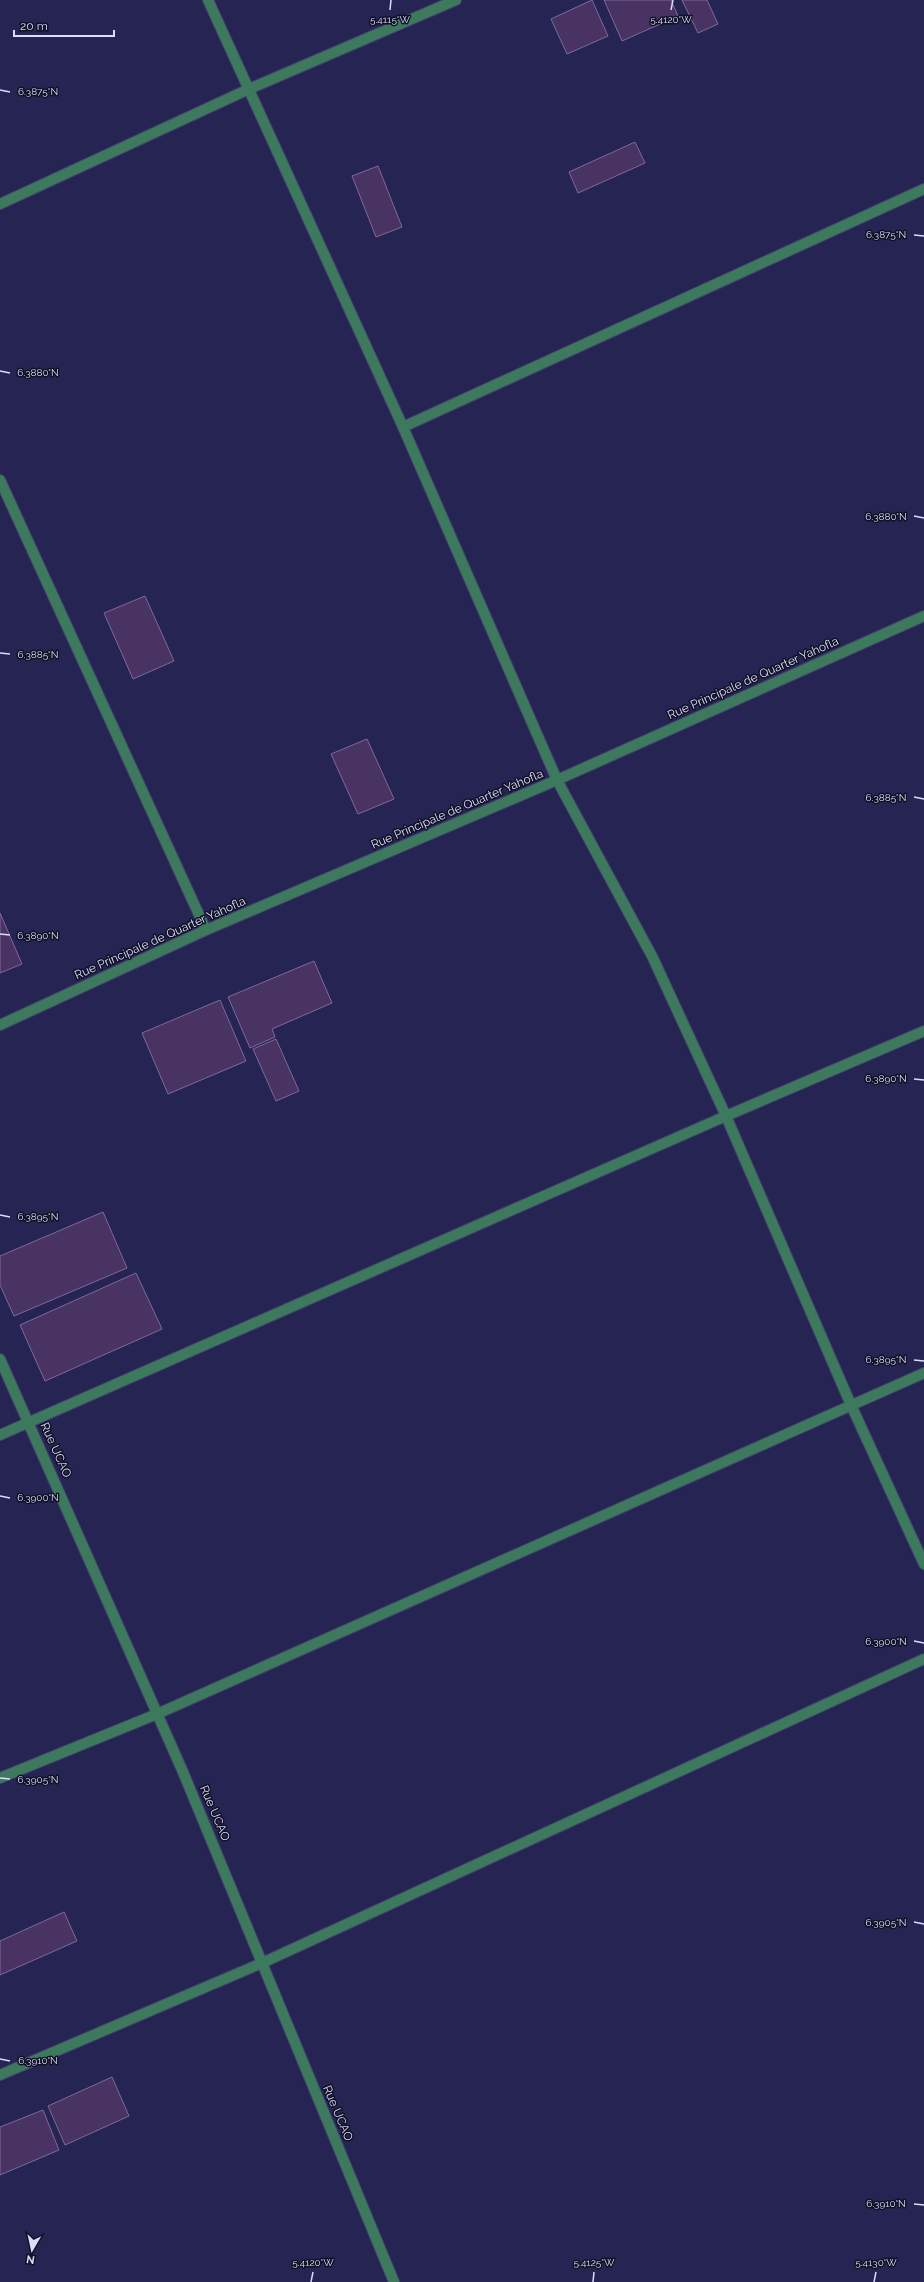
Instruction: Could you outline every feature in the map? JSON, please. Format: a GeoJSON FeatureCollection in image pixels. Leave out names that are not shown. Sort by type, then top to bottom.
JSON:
{"type":"FeatureCollection","features":[{"type":"Feature","properties":{"kind":"street"},"geometry":{"type":"LineString","coordinates":[[208,0],[403,427],[557,780],[652,956],[726,1116],[851,1405],[924,1564]]}},
{"type":"Feature","properties":{"kind":"street"},"geometry":{"type":"LineString","coordinates":[[0,204],[249,89],[456,0]]}},
{"type":"Feature","properties":{"kind":"street"},"geometry":{"type":"LineString","coordinates":[[403,427],[924,189]]}},
{"type":"Feature","properties":{"kind":"street"},"geometry":{"type":"LineString","coordinates":[[0,480],[206,930]]}},
{"type":"Feature","properties":{"kind":"street","name":"Rue Principale de Quarter Yahofla"},"geometry":{"type":"LineString","coordinates":[[0,1025],[206,930],[557,780],[924,616]]}},
{"type":"Feature","properties":{"kind":"street"},"geometry":{"type":"LineString","coordinates":[[0,1435],[726,1116],[924,1031]]}},
{"type":"Feature","properties":{"kind":"street","name":"Rue UCAO"},"geometry":{"type":"LineString","coordinates":[[0,1359],[215,1847],[394,2282]]}},
{"type":"Feature","properties":{"kind":"street"},"geometry":{"type":"LineString","coordinates":[[0,1778],[157,1714],[924,1373]]}},
{"type":"Feature","properties":{"kind":"street"},"geometry":{"type":"LineString","coordinates":[[0,2075],[262,1963],[924,1659]]}},
{"type":"Feature","properties":{"kind":"building"},"geometry":{"type":"Polygon","coordinates":[[[592,0],[608,36],[567,54],[551,19],[592,0]]]}},
{"type":"Feature","properties":{"kind":"building"},"geometry":{"type":"Polygon","coordinates":[[[604,0],[671,0],[678,16],[622,41],[604,0]]]}},
{"type":"Feature","properties":{"kind":"building"},"geometry":{"type":"Polygon","coordinates":[[[682,0],[707,0],[718,24],[698,33],[682,0]]]}},
{"type":"Feature","properties":{"kind":"building"},"geometry":{"type":"Polygon","coordinates":[[[635,142],[645,163],[578,193],[569,172],[635,142]]]}},
{"type":"Feature","properties":{"kind":"building"},"geometry":{"type":"Polygon","coordinates":[[[378,166],[402,227],[376,237],[352,176],[378,166]]]}},
{"type":"Feature","properties":{"kind":"building"},"geometry":{"type":"Polygon","coordinates":[[[145,596],[174,661],[133,679],[104,613],[145,596]]]}},
{"type":"Feature","properties":{"kind":"building"},"geometry":{"type":"Polygon","coordinates":[[[367,739],[394,799],[358,814],[331,754],[367,739]]]}},
{"type":"Feature","properties":{"kind":"building"},"geometry":{"type":"Polygon","coordinates":[[[0,913],[22,964],[0,973],[0,913]]]}},
{"type":"Feature","properties":{"kind":"building"},"geometry":{"type":"Polygon","coordinates":[[[314,961],[332,1003],[272,1029],[275,1037],[250,1048],[228,997],[314,961]]]}},
{"type":"Feature","properties":{"kind":"building"},"geometry":{"type":"Polygon","coordinates":[[[220,1000],[246,1061],[168,1094],[142,1033],[220,1000]]]}},
{"type":"Feature","properties":{"kind":"building"},"geometry":{"type":"Polygon","coordinates":[[[276,1039],[299,1091],[276,1101],[253,1049],[276,1039]]]}},
{"type":"Feature","properties":{"kind":"building"},"geometry":{"type":"Polygon","coordinates":[[[103,1212],[127,1268],[14,1316],[0,1285],[0,1256],[103,1212]]]}},
{"type":"Feature","properties":{"kind":"building"},"geometry":{"type":"Polygon","coordinates":[[[136,1273],[162,1329],[45,1381],[20,1325],[136,1273]]]}},
{"type":"Feature","properties":{"kind":"building"},"geometry":{"type":"Polygon","coordinates":[[[64,1912],[77,1941],[0,1975],[0,1941],[64,1912]]]}},
{"type":"Feature","properties":{"kind":"building"},"geometry":{"type":"Polygon","coordinates":[[[112,2077],[129,2116],[65,2145],[48,2106],[112,2077]]]}},
{"type":"Feature","properties":{"kind":"building"},"geometry":{"type":"Polygon","coordinates":[[[43,2110],[59,2150],[0,2175],[0,2127],[43,2110]]]}}]}
